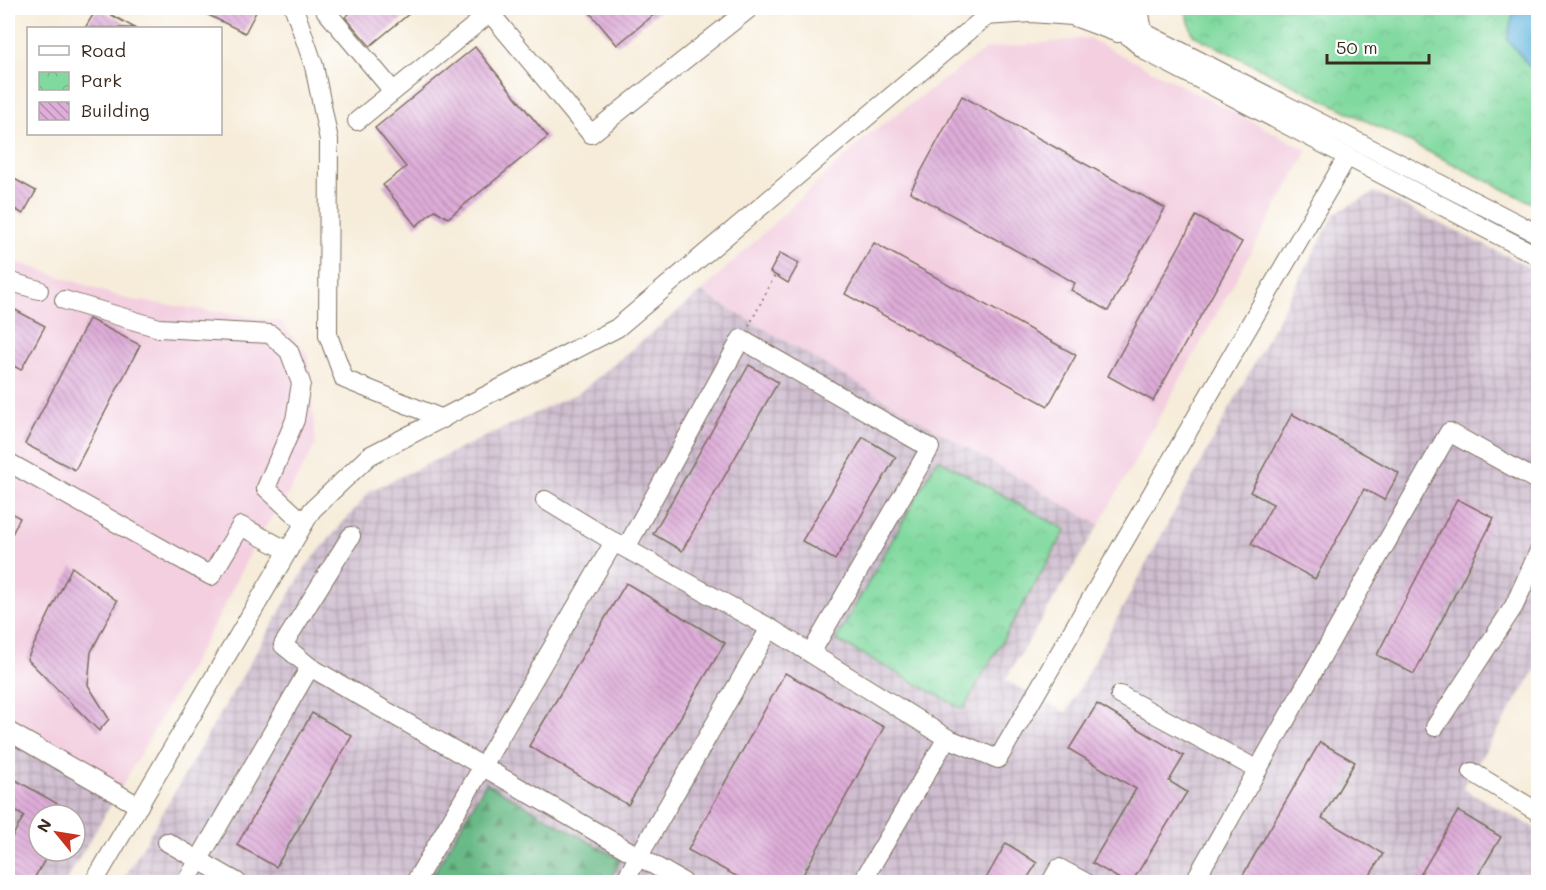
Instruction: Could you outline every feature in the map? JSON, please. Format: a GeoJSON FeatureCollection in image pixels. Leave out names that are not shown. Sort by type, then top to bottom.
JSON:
{"type":"FeatureCollection","features":[{"type":"Feature","properties":{"kind":"street"},"geometry":{"type":"LineString","coordinates":[[294,8],[314,66],[329,140],[328,335],[344,378],[442,418]]}},
{"type":"Feature","properties":{"kind":"street"},"geometry":{"type":"LineString","coordinates":[[328,8],[326,10],[393,92]]}},
{"type":"Feature","properties":{"kind":"street"},"geometry":{"type":"LineString","coordinates":[[357,121],[490,9],[591,134],[750,8]]}},
{"type":"Feature","properties":{"kind":"street"},"geometry":{"type":"LineString","coordinates":[[1095,8],[1134,34],[1359,141],[1539,234]]}},
{"type":"Feature","properties":{"kind":"street"},"geometry":{"type":"LineString","coordinates":[[1113,8],[1147,52],[1539,255]]}},
{"type":"Feature","properties":{"kind":"street"},"geometry":{"type":"LineString","coordinates":[[1134,34],[1139,8]]}},
{"type":"Feature","properties":{"kind":"street"},"geometry":{"type":"LineString","coordinates":[[94,882],[312,510],[369,456],[617,328],[990,12],[1072,16],[1134,34]]}},
{"type":"Feature","properties":{"kind":"street"},"geometry":{"type":"LineString","coordinates":[[545,500],[620,545],[771,628],[947,738],[998,759],[1347,157]]}},
{"type":"Feature","properties":{"kind":"street"},"geometry":{"type":"LineString","coordinates":[[8,281],[39,290]]}},
{"type":"Feature","properties":{"kind":"street"},"geometry":{"type":"LineString","coordinates":[[64,300],[159,328],[270,334],[289,351],[301,383],[294,420],[266,488],[304,523]]}},
{"type":"Feature","properties":{"kind":"street"},"geometry":{"type":"LineString","coordinates":[[416,882],[482,767],[620,545],[741,339],[930,448],[811,653]]}},
{"type":"Feature","properties":{"kind":"street"},"geometry":{"type":"LineString","coordinates":[[1194,882],[1449,432],[1539,481]]}},
{"type":"Feature","properties":{"kind":"street"},"geometry":{"type":"LineString","coordinates":[[8,462],[211,576],[241,526],[288,551]]}},
{"type":"Feature","properties":{"kind":"street"},"geometry":{"type":"LineString","coordinates":[[351,536],[283,645],[310,667],[683,882]]}},
{"type":"Feature","properties":{"kind":"street"},"geometry":{"type":"LineString","coordinates":[[1435,727],[1514,606],[1539,553]]}},
{"type":"Feature","properties":{"kind":"street"},"geometry":{"type":"LineString","coordinates":[[624,882],[771,628]]}},
{"type":"Feature","properties":{"kind":"street"},"geometry":{"type":"LineString","coordinates":[[186,882],[310,667]]}},
{"type":"Feature","properties":{"kind":"street"},"geometry":{"type":"LineString","coordinates":[[1120,695],[1258,770]]}},
{"type":"Feature","properties":{"kind":"street"},"geometry":{"type":"LineString","coordinates":[[8,730],[139,806]]}},
{"type":"Feature","properties":{"kind":"street"},"geometry":{"type":"LineString","coordinates":[[862,882],[947,738]]}},
{"type":"Feature","properties":{"kind":"street"},"geometry":{"type":"LineString","coordinates":[[1472,772],[1539,812]]}},
{"type":"Feature","properties":{"kind":"street"},"geometry":{"type":"LineString","coordinates":[[167,842],[237,882]]}},
{"type":"Feature","properties":{"kind":"street"},"geometry":{"type":"LineString","coordinates":[[1051,882],[1059,868],[1085,882]]}},
{"type":"Feature","properties":{"kind":"path"},"geometry":{"type":"LineString","coordinates":[[748,328],[775,275]]}},
{"type":"Feature","properties":{"kind":"shaded area"},"geometry":{"type":"Polygon","coordinates":[[[1088,38],[1308,150],[1099,525],[701,292],[869,134],[986,49],[1088,38]]]}},
{"type":"Feature","properties":{"kind":"shaded area"},"geometry":{"type":"Polygon","coordinates":[[[1375,192],[1538,271],[1538,670],[1536,669],[1462,788],[1538,830],[1538,882],[122,882],[307,565],[370,491],[580,392],[701,292],[1099,525],[1005,680],[1066,713],[1335,213],[1375,192]]]}},
{"type":"Feature","properties":{"kind":"shaded area"},"geometry":{"type":"Polygon","coordinates":[[[8,259],[126,299],[281,321],[308,356],[316,444],[283,503],[259,535],[220,614],[122,786],[8,723],[8,259]]]}},
{"type":"Feature","properties":{"kind":"shaded area"},"geometry":{"type":"Polygon","coordinates":[[[8,723],[122,786],[87,845],[87,803],[27,803],[27,863],[76,863],[65,882],[8,882],[8,723]]]}},
{"type":"Feature","properties":{"kind":"green space"},"geometry":{"type":"Polygon","coordinates":[[[1185,8],[1538,8],[1538,206],[1193,35],[1185,8]]]}},
{"type":"Feature","properties":{"kind":"green space"},"geometry":{"type":"Polygon","coordinates":[[[938,459],[1066,530],[963,709],[836,640],[938,459]]]}},
{"type":"Feature","properties":{"kind":"green space"},"geometry":{"type":"Polygon","coordinates":[[[486,783],[621,860],[608,882],[429,882],[486,783]]]}},
{"type":"Feature","properties":{"kind":"water"},"geometry":{"type":"Polygon","coordinates":[[[1511,8],[1538,8],[1538,77],[1507,39],[1514,11],[1511,8]]]}},
{"type":"Feature","properties":{"kind":"building"},"geometry":{"type":"Polygon","coordinates":[[[99,8],[133,27],[86,27],[99,8]]]}},
{"type":"Feature","properties":{"kind":"building"},"geometry":{"type":"Polygon","coordinates":[[[194,8],[258,8],[245,33],[194,8]]]}},
{"type":"Feature","properties":{"kind":"building"},"geometry":{"type":"Polygon","coordinates":[[[357,8],[416,8],[370,46],[345,17],[357,8]]]}},
{"type":"Feature","properties":{"kind":"building"},"geometry":{"type":"Polygon","coordinates":[[[586,8],[662,8],[617,45],[586,8]]]}},
{"type":"Feature","properties":{"kind":"building"},"geometry":{"type":"Polygon","coordinates":[[[475,47],[548,137],[448,218],[435,210],[416,226],[383,185],[406,167],[375,128],[475,47]]]}},
{"type":"Feature","properties":{"kind":"building"},"geometry":{"type":"Polygon","coordinates":[[[962,96],[1165,208],[1108,311],[1071,290],[1075,283],[910,192],[962,96]]]}},
{"type":"Feature","properties":{"kind":"building"},"geometry":{"type":"Polygon","coordinates":[[[11,177],[36,191],[23,214],[8,205],[8,184],[11,177]]]}},
{"type":"Feature","properties":{"kind":"building"},"geometry":{"type":"Polygon","coordinates":[[[1196,216],[1242,242],[1153,401],[1108,376],[1196,216]]]}},
{"type":"Feature","properties":{"kind":"building"},"geometry":{"type":"Polygon","coordinates":[[[874,243],[1076,355],[1048,406],[845,294],[874,243]]]}},
{"type":"Feature","properties":{"kind":"building"},"geometry":{"type":"Polygon","coordinates":[[[780,253],[799,263],[788,283],[770,272],[780,253]]]}},
{"type":"Feature","properties":{"kind":"building"},"geometry":{"type":"Polygon","coordinates":[[[8,306],[45,326],[21,370],[8,363],[8,306]]]}},
{"type":"Feature","properties":{"kind":"building"},"geometry":{"type":"Polygon","coordinates":[[[89,319],[140,345],[75,470],[25,444],[89,319]]]}},
{"type":"Feature","properties":{"kind":"building"},"geometry":{"type":"Polygon","coordinates":[[[749,365],[778,382],[682,551],[653,534],[749,365]]]}},
{"type":"Feature","properties":{"kind":"building"},"geometry":{"type":"Polygon","coordinates":[[[1292,414],[1399,473],[1384,500],[1364,489],[1315,579],[1251,544],[1273,504],[1250,492],[1292,414]]]}},
{"type":"Feature","properties":{"kind":"building"},"geometry":{"type":"Polygon","coordinates":[[[863,437],[896,457],[835,560],[802,541],[863,437]]]}},
{"type":"Feature","properties":{"kind":"building"},"geometry":{"type":"Polygon","coordinates":[[[1457,499],[1494,518],[1414,674],[1377,655],[1457,499]]]}},
{"type":"Feature","properties":{"kind":"building"},"geometry":{"type":"Polygon","coordinates":[[[8,511],[20,518],[8,542],[8,511]]]}},
{"type":"Feature","properties":{"kind":"building"},"geometry":{"type":"Polygon","coordinates":[[[72,567],[117,601],[91,652],[88,685],[109,719],[99,731],[27,659],[72,567]]]}},
{"type":"Feature","properties":{"kind":"building"},"geometry":{"type":"Polygon","coordinates":[[[626,583],[725,643],[628,805],[529,746],[626,583]]]}},
{"type":"Feature","properties":{"kind":"building"},"geometry":{"type":"Polygon","coordinates":[[[785,673],[884,727],[799,882],[747,882],[688,850],[785,673]]]}},
{"type":"Feature","properties":{"kind":"building"},"geometry":{"type":"Polygon","coordinates":[[[1097,704],[1184,756],[1169,781],[1187,792],[1132,882],[1125,882],[1092,863],[1136,789],[1069,749],[1097,704]]]}},
{"type":"Feature","properties":{"kind":"building"},"geometry":{"type":"Polygon","coordinates":[[[312,713],[352,736],[276,867],[237,845],[312,713]]]}},
{"type":"Feature","properties":{"kind":"building"},"geometry":{"type":"Polygon","coordinates":[[[1320,742],[1355,762],[1322,818],[1383,854],[1366,882],[1239,882],[1320,742]]]}},
{"type":"Feature","properties":{"kind":"building"},"geometry":{"type":"Polygon","coordinates":[[[14,779],[56,803],[27,803],[27,863],[43,863],[32,882],[8,882],[8,844],[24,816],[8,807],[8,791],[14,779]]]}},
{"type":"Feature","properties":{"kind":"building"},"geometry":{"type":"Polygon","coordinates":[[[1458,811],[1501,837],[1474,882],[1416,882],[1458,811]]]}},
{"type":"Feature","properties":{"kind":"building"},"geometry":{"type":"Polygon","coordinates":[[[1006,843],[1037,863],[1025,882],[984,882],[1006,843]]]}}]}
